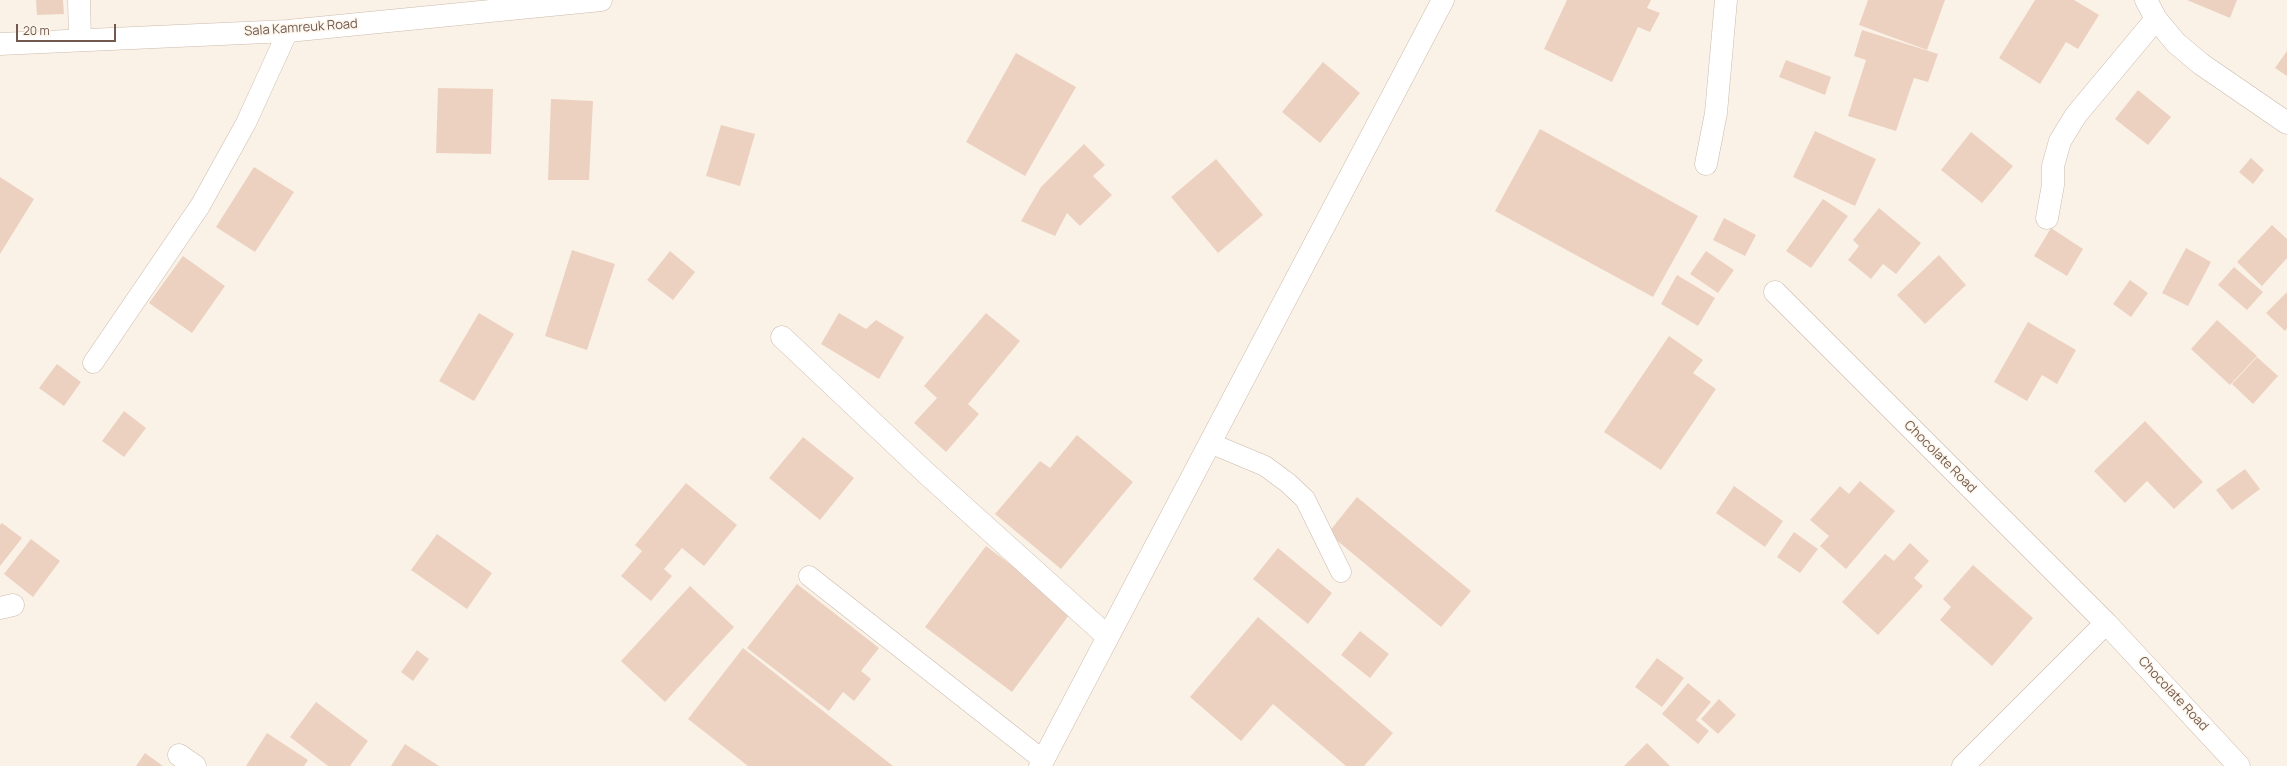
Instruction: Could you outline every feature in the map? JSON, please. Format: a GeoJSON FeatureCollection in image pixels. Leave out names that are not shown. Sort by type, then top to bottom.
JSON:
{"type":"FeatureCollection","features":[{"type":"Feature","properties":{"kind":"street"},"geometry":{"type":"LineString","coordinates":[[79,0],[80,40]]}},
{"type":"Feature","properties":{"kind":"street","name":"Sala Kamreuk Road"},"geometry":{"type":"LineString","coordinates":[[0,44],[288,31],[601,0]]}},
{"type":"Feature","properties":{"kind":"street"},"geometry":{"type":"LineString","coordinates":[[1041,763],[1443,0]]}},
{"type":"Feature","properties":{"kind":"street"},"geometry":{"type":"LineString","coordinates":[[1706,164],[1716,113],[1726,0]]}},
{"type":"Feature","properties":{"kind":"street"},"geometry":{"type":"LineString","coordinates":[[2146,0],[2156,19],[2176,43],[2201,64],[2287,123]]}},
{"type":"Feature","properties":{"kind":"street"},"geometry":{"type":"LineString","coordinates":[[2047,218],[2053,185],[2054,166],[2060,141],[2076,115],[2156,19]]}},
{"type":"Feature","properties":{"kind":"street","name":"Chocolate Road"},"geometry":{"type":"LineString","coordinates":[[1775,292],[2106,623],[2239,766]]}},
{"type":"Feature","properties":{"kind":"street"},"geometry":{"type":"LineString","coordinates":[[782,337],[926,473],[1107,636]]}},
{"type":"Feature","properties":{"kind":"street"},"geometry":{"type":"LineString","coordinates":[[1963,766],[2106,623]]}},
{"type":"Feature","properties":{"kind":"lane"},"geometry":{"type":"LineString","coordinates":[[93,363],[200,206],[246,123],[288,31]]}},
{"type":"Feature","properties":{"kind":"lane"},"geometry":{"type":"LineString","coordinates":[[1210,443],[1265,466],[1288,483],[1305,499],[1341,572]]}},
{"type":"Feature","properties":{"kind":"lane"},"geometry":{"type":"LineString","coordinates":[[809,576],[1041,763]]}},
{"type":"Feature","properties":{"kind":"building"},"geometry":{"type":"Polygon","coordinates":[[[36,0],[63,0],[64,14],[37,15],[36,0]]]}},
{"type":"Feature","properties":{"kind":"building"},"geometry":{"type":"Polygon","coordinates":[[[1567,0],[1651,0],[1647,8],[1660,13],[1650,32],[1638,27],[1612,82],[1544,49],[1567,0]]]}},
{"type":"Feature","properties":{"kind":"building"},"geometry":{"type":"Polygon","coordinates":[[[1868,0],[1945,0],[1927,50],[1859,25],[1868,0]]]}},
{"type":"Feature","properties":{"kind":"building"},"geometry":{"type":"Polygon","coordinates":[[[2035,0],[2074,0],[2099,15],[2078,49],[2066,42],[2040,84],[1999,58],[2035,0]]]}},
{"type":"Feature","properties":{"kind":"building"},"geometry":{"type":"Polygon","coordinates":[[[2187,0],[2237,0],[2230,18],[2187,0]]]}},
{"type":"Feature","properties":{"kind":"building"},"geometry":{"type":"Polygon","coordinates":[[[1862,30],[1938,54],[1928,82],[1914,78],[1896,131],[1848,116],[1866,60],[1854,56],[1862,30]]]}},
{"type":"Feature","properties":{"kind":"building"},"geometry":{"type":"Polygon","coordinates":[[[2287,51],[2287,76],[2275,68],[2287,51]]]}},
{"type":"Feature","properties":{"kind":"building"},"geometry":{"type":"Polygon","coordinates":[[[1016,53],[1076,87],[1025,176],[966,142],[1016,53]]]}},
{"type":"Feature","properties":{"kind":"building"},"geometry":{"type":"Polygon","coordinates":[[[1786,60],[1831,77],[1825,95],[1779,77],[1786,60]]]}},
{"type":"Feature","properties":{"kind":"building"},"geometry":{"type":"Polygon","coordinates":[[[1323,62],[1360,93],[1320,143],[1282,112],[1323,62]]]}},
{"type":"Feature","properties":{"kind":"building"},"geometry":{"type":"Polygon","coordinates":[[[438,88],[493,89],[491,154],[436,153],[438,88]]]}},
{"type":"Feature","properties":{"kind":"building"},"geometry":{"type":"Polygon","coordinates":[[[2138,90],[2171,117],[2148,145],[2115,119],[2138,90]]]}},
{"type":"Feature","properties":{"kind":"building"},"geometry":{"type":"Polygon","coordinates":[[[551,99],[593,101],[589,180],[548,180],[551,99]]]}},
{"type":"Feature","properties":{"kind":"building"},"geometry":{"type":"Polygon","coordinates":[[[721,125],[755,134],[740,186],[706,176],[721,125]]]}},
{"type":"Feature","properties":{"kind":"building"},"geometry":{"type":"Polygon","coordinates":[[[1540,129],[1698,216],[1653,297],[1495,211],[1540,129]]]}},
{"type":"Feature","properties":{"kind":"building"},"geometry":{"type":"Polygon","coordinates":[[[1815,131],[1876,159],[1855,206],[1793,177],[1815,131]]]}},
{"type":"Feature","properties":{"kind":"building"},"geometry":{"type":"Polygon","coordinates":[[[1971,132],[2013,166],[1982,203],[1941,170],[1971,132]]]}},
{"type":"Feature","properties":{"kind":"building"},"geometry":{"type":"Polygon","coordinates":[[[1084,144],[1105,165],[1093,176],[1112,195],[1080,226],[1067,213],[1055,236],[1021,221],[1041,187],[1084,144]]]}},
{"type":"Feature","properties":{"kind":"building"},"geometry":{"type":"Polygon","coordinates":[[[2251,158],[2264,170],[2253,184],[2239,172],[2251,158]]]}},
{"type":"Feature","properties":{"kind":"building"},"geometry":{"type":"Polygon","coordinates":[[[1216,159],[1263,215],[1218,253],[1171,197],[1216,159]]]}},
{"type":"Feature","properties":{"kind":"building"},"geometry":{"type":"Polygon","coordinates":[[[254,167],[294,192],[255,252],[216,227],[254,167]]]}},
{"type":"Feature","properties":{"kind":"building"},"geometry":{"type":"Polygon","coordinates":[[[0,177],[34,199],[0,254],[0,177]]]}},
{"type":"Feature","properties":{"kind":"building"},"geometry":{"type":"Polygon","coordinates":[[[1823,199],[1848,216],[1811,268],[1786,251],[1823,199]]]}},
{"type":"Feature","properties":{"kind":"building"},"geometry":{"type":"Polygon","coordinates":[[[1879,208],[1921,243],[1896,274],[1883,264],[1871,279],[1848,260],[1859,246],[1853,240],[1879,208]]]}},
{"type":"Feature","properties":{"kind":"building"},"geometry":{"type":"Polygon","coordinates":[[[1724,218],[1756,235],[1745,256],[1713,240],[1724,218]]]}},
{"type":"Feature","properties":{"kind":"building"},"geometry":{"type":"Polygon","coordinates":[[[2272,225],[2287,239],[2287,258],[2262,286],[2237,262],[2272,225]]]}},
{"type":"Feature","properties":{"kind":"building"},"geometry":{"type":"Polygon","coordinates":[[[2051,228],[2083,249],[2067,276],[2034,256],[2051,228]]]}},
{"type":"Feature","properties":{"kind":"building"},"geometry":{"type":"Polygon","coordinates":[[[2186,248],[2211,262],[2188,306],[2162,293],[2186,248]]]}},
{"type":"Feature","properties":{"kind":"building"},"geometry":{"type":"Polygon","coordinates":[[[572,250],[615,264],[587,350],[545,336],[572,250]]]}},
{"type":"Feature","properties":{"kind":"building"},"geometry":{"type":"Polygon","coordinates":[[[670,251],[695,272],[673,300],[647,280],[670,251]]]}},
{"type":"Feature","properties":{"kind":"building"},"geometry":{"type":"Polygon","coordinates":[[[1706,251],[1734,270],[1718,293],[1690,274],[1706,251]]]}},
{"type":"Feature","properties":{"kind":"building"},"geometry":{"type":"Polygon","coordinates":[[[1939,255],[1966,285],[1925,324],[1897,295],[1939,255]]]}},
{"type":"Feature","properties":{"kind":"building"},"geometry":{"type":"Polygon","coordinates":[[[183,256],[225,286],[192,333],[149,303],[183,256]]]}},
{"type":"Feature","properties":{"kind":"building"},"geometry":{"type":"Polygon","coordinates":[[[2234,267],[2263,292],[2247,310],[2218,285],[2234,267]]]}},
{"type":"Feature","properties":{"kind":"building"},"geometry":{"type":"Polygon","coordinates":[[[1677,275],[1715,298],[1698,326],[1661,304],[1677,275]]]}},
{"type":"Feature","properties":{"kind":"building"},"geometry":{"type":"Polygon","coordinates":[[[2130,280],[2148,293],[2131,317],[2113,304],[2130,280]]]}},
{"type":"Feature","properties":{"kind":"building"},"geometry":{"type":"Polygon","coordinates":[[[2287,292],[2287,328],[2285,331],[2266,313],[2287,292]]]}},
{"type":"Feature","properties":{"kind":"building"},"geometry":{"type":"Polygon","coordinates":[[[479,313],[514,334],[474,401],[439,381],[479,313]]]}},
{"type":"Feature","properties":{"kind":"building"},"geometry":{"type":"Polygon","coordinates":[[[839,313],[866,329],[876,320],[904,337],[879,379],[821,344],[839,313]]]}},
{"type":"Feature","properties":{"kind":"building"},"geometry":{"type":"Polygon","coordinates":[[[986,313],[1020,341],[968,404],[979,414],[946,452],[914,423],[937,398],[924,386],[986,313]]]}},
{"type":"Feature","properties":{"kind":"building"},"geometry":{"type":"Polygon","coordinates":[[[2217,320],[2257,356],[2230,385],[2191,349],[2217,320]]]}},
{"type":"Feature","properties":{"kind":"building"},"geometry":{"type":"Polygon","coordinates":[[[2028,322],[2076,350],[2057,384],[2042,375],[2027,401],[1994,382],[2028,322]]]}},
{"type":"Feature","properties":{"kind":"building"},"geometry":{"type":"Polygon","coordinates":[[[1669,336],[1703,360],[1693,373],[1716,389],[1661,470],[1604,432],[1669,336]]]}},
{"type":"Feature","properties":{"kind":"building"},"geometry":{"type":"Polygon","coordinates":[[[2257,357],[2278,376],[2253,404],[2232,384],[2257,357]]]}},
{"type":"Feature","properties":{"kind":"building"},"geometry":{"type":"Polygon","coordinates":[[[57,364],[81,382],[64,406],[39,388],[57,364]]]}},
{"type":"Feature","properties":{"kind":"building"},"geometry":{"type":"Polygon","coordinates":[[[124,411],[146,428],[124,457],[102,441],[124,411]]]}},
{"type":"Feature","properties":{"kind":"building"},"geometry":{"type":"Polygon","coordinates":[[[2145,421],[2203,482],[2174,509],[2147,481],[2125,503],[2094,471],[2145,421]]]}},
{"type":"Feature","properties":{"kind":"building"},"geometry":{"type":"Polygon","coordinates":[[[1077,435],[1133,482],[1061,569],[995,514],[1040,461],[1050,468],[1077,435]]]}},
{"type":"Feature","properties":{"kind":"building"},"geometry":{"type":"Polygon","coordinates":[[[803,437],[854,478],[820,520],[769,478],[803,437]]]}},
{"type":"Feature","properties":{"kind":"building"},"geometry":{"type":"Polygon","coordinates":[[[2245,469],[2260,489],[2232,510],[2216,490],[2245,469]]]}},
{"type":"Feature","properties":{"kind":"building"},"geometry":{"type":"Polygon","coordinates":[[[1860,481],[1895,511],[1846,569],[1820,546],[1829,536],[1810,520],[1840,486],[1849,494],[1860,481]]]}},
{"type":"Feature","properties":{"kind":"building"},"geometry":{"type":"Polygon","coordinates":[[[686,483],[737,525],[704,566],[682,548],[664,569],[672,576],[651,601],[621,576],[642,551],[635,545],[686,483]]]}},
{"type":"Feature","properties":{"kind":"building"},"geometry":{"type":"Polygon","coordinates":[[[1734,486],[1783,521],[1765,547],[1716,513],[1734,486]]]}},
{"type":"Feature","properties":{"kind":"building"},"geometry":{"type":"Polygon","coordinates":[[[1357,497],[1471,591],[1441,627],[1328,533],[1357,497]]]}},
{"type":"Feature","properties":{"kind":"building"},"geometry":{"type":"Polygon","coordinates":[[[2,523],[22,538],[0,566],[0,525],[2,523]]]}},
{"type":"Feature","properties":{"kind":"building"},"geometry":{"type":"Polygon","coordinates":[[[1794,532],[1818,549],[1800,573],[1777,557],[1794,532]]]}},
{"type":"Feature","properties":{"kind":"building"},"geometry":{"type":"Polygon","coordinates":[[[437,534],[492,573],[467,609],[411,570],[437,534]]]}},
{"type":"Feature","properties":{"kind":"building"},"geometry":{"type":"Polygon","coordinates":[[[31,539],[60,561],[33,597],[4,574],[31,539]]]}},
{"type":"Feature","properties":{"kind":"building"},"geometry":{"type":"Polygon","coordinates":[[[1910,543],[1929,561],[1914,578],[1923,586],[1878,635],[1842,602],[1885,554],[1894,561],[1910,543]]]}},
{"type":"Feature","properties":{"kind":"building"},"geometry":{"type":"Polygon","coordinates":[[[986,546],[1072,611],[1012,692],[925,627],[986,546]]]}},
{"type":"Feature","properties":{"kind":"building"},"geometry":{"type":"Polygon","coordinates":[[[1278,548],[1332,593],[1308,624],[1253,579],[1278,548]]]}},
{"type":"Feature","properties":{"kind":"building"},"geometry":{"type":"Polygon","coordinates":[[[1973,565],[2033,618],[1992,666],[1940,620],[1951,607],[1943,599],[1973,565]]]}},
{"type":"Feature","properties":{"kind":"building"},"geometry":{"type":"Polygon","coordinates":[[[797,584],[879,648],[861,671],[871,679],[854,701],[843,692],[829,711],[747,648],[797,584]]]}},
{"type":"Feature","properties":{"kind":"building"},"geometry":{"type":"Polygon","coordinates":[[[690,586],[734,627],[665,702],[621,661],[690,586]]]}},
{"type":"Feature","properties":{"kind":"building"},"geometry":{"type":"Polygon","coordinates":[[[1258,617],[1393,733],[1364,766],[1346,766],[1273,704],[1241,741],[1190,697],[1258,617]]]}},
{"type":"Feature","properties":{"kind":"building"},"geometry":{"type":"Polygon","coordinates":[[[1360,631],[1389,654],[1370,678],[1341,655],[1360,631]]]}},
{"type":"Feature","properties":{"kind":"building"},"geometry":{"type":"Polygon","coordinates":[[[743,648],[893,766],[748,766],[688,719],[743,648]]]}},
{"type":"Feature","properties":{"kind":"building"},"geometry":{"type":"Polygon","coordinates":[[[417,650],[429,659],[413,681],[401,672],[417,650]]]}},
{"type":"Feature","properties":{"kind":"building"},"geometry":{"type":"Polygon","coordinates":[[[1657,658],[1684,678],[1662,707],[1635,687],[1657,658]]]}},
{"type":"Feature","properties":{"kind":"building"},"geometry":{"type":"Polygon","coordinates":[[[1688,683],[1711,702],[1696,720],[1709,731],[1698,744],[1662,714],[1688,683]]]}},
{"type":"Feature","properties":{"kind":"building"},"geometry":{"type":"Polygon","coordinates":[[[1719,699],[1736,715],[1718,734],[1701,719],[1719,699]]]}},
{"type":"Feature","properties":{"kind":"building"},"geometry":{"type":"Polygon","coordinates":[[[316,702],[368,741],[350,766],[328,766],[290,737],[316,702]]]}},
{"type":"Feature","properties":{"kind":"building"},"geometry":{"type":"Polygon","coordinates":[[[267,733],[308,760],[304,766],[246,766],[267,733]]]}},
{"type":"Feature","properties":{"kind":"building"},"geometry":{"type":"Polygon","coordinates":[[[1647,743],[1670,766],[1624,766],[1647,743]]]}},
{"type":"Feature","properties":{"kind":"building"},"geometry":{"type":"Polygon","coordinates":[[[405,744],[439,766],[391,766],[405,744]]]}},
{"type":"Feature","properties":{"kind":"building"},"geometry":{"type":"Polygon","coordinates":[[[145,753],[163,766],[136,766],[145,753]]]}}]}
